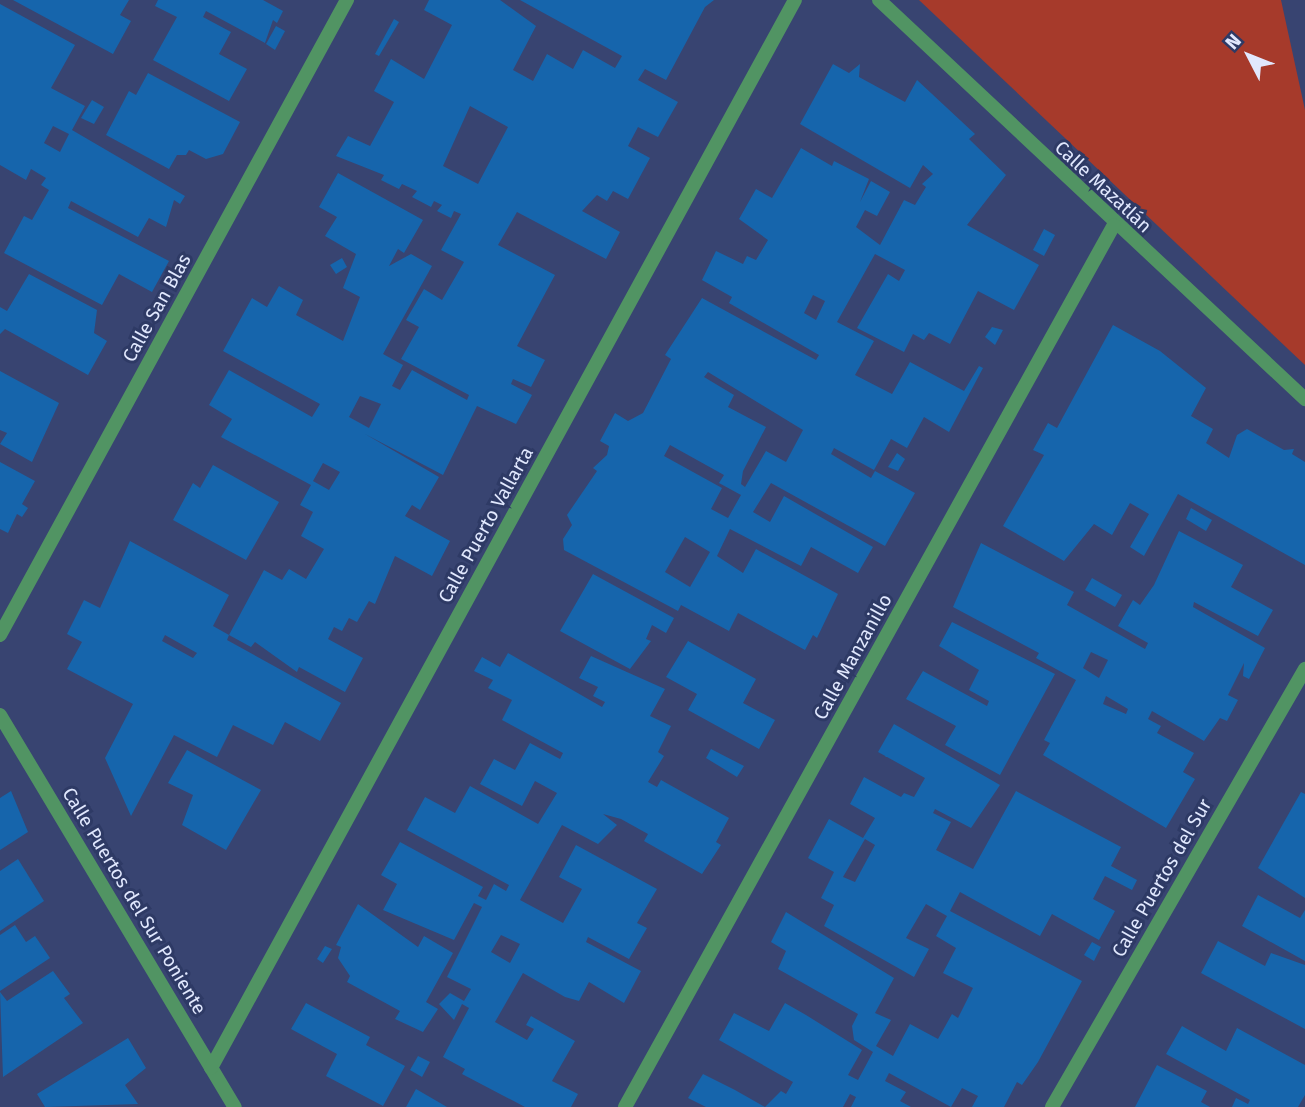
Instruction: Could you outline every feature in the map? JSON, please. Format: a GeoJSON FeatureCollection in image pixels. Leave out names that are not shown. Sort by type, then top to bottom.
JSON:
{"type":"FeatureCollection","features":[{"type":"Feature","properties":{"kind":"street","name":"Calle San Blas"},"geometry":{"type":"LineString","coordinates":[[0,635],[347,0]]}},
{"type":"Feature","properties":{"kind":"street","name":"Calle Puerto Vallarta"},"geometry":{"type":"LineString","coordinates":[[211,1068],[794,0]]}},
{"type":"Feature","properties":{"kind":"street","name":"Calle Mazatlán"},"geometry":{"type":"LineString","coordinates":[[879,0],[1114,225],[1305,399]]}},
{"type":"Feature","properties":{"kind":"street","name":"Calle Manzanillo"},"geometry":{"type":"LineString","coordinates":[[625,1107],[1114,225]]}},
{"type":"Feature","properties":{"kind":"street","name":"Calle Puertos del Sur"},"geometry":{"type":"LineString","coordinates":[[1052,1107],[1305,669]]}},
{"type":"Feature","properties":{"kind":"street","name":"Calle Puertos del Sur Poniente"},"geometry":{"type":"LineString","coordinates":[[0,715],[235,1107]]}},
{"type":"Feature","properties":{"kind":"shaded area"},"geometry":{"type":"Polygon","coordinates":[[[919,0],[1281,0],[1305,110],[1305,365],[919,0]]]}},
{"type":"Feature","properties":{"kind":"building"},"geometry":{"type":"Polygon","coordinates":[[[13,0],[129,0],[120,15],[131,21],[113,54],[13,0]]]}},
{"type":"Feature","properties":{"kind":"building"},"geometry":{"type":"Polygon","coordinates":[[[158,0],[263,0],[283,11],[277,23],[273,20],[265,43],[206,11],[203,17],[231,32],[219,54],[247,69],[229,101],[153,60],[177,17],[155,6],[158,0]]]}},
{"type":"Feature","properties":{"kind":"building"},"geometry":{"type":"Polygon","coordinates":[[[429,0],[500,0],[536,26],[513,70],[533,81],[547,54],[573,69],[583,50],[615,68],[622,56],[520,0],[714,0],[705,7],[666,80],[645,69],[638,80],[678,102],[658,137],[638,127],[628,146],[650,158],[628,199],[613,191],[607,201],[597,195],[582,211],[620,232],[606,259],[517,212],[498,245],[555,275],[517,346],[545,360],[531,387],[513,379],[511,384],[532,395],[516,424],[477,406],[443,475],[365,434],[439,477],[420,510],[412,505],[405,516],[450,541],[432,576],[395,556],[375,604],[369,601],[357,622],[349,618],[342,631],[334,627],[328,639],[363,658],[345,692],[299,667],[297,672],[255,642],[251,647],[229,635],[264,570],[282,580],[289,569],[306,579],[324,549],[301,536],[313,512],[300,505],[311,485],[221,437],[232,419],[209,405],[229,370],[312,417],[320,404],[223,351],[252,298],[267,307],[279,286],[303,300],[296,315],[343,341],[360,297],[343,288],[356,254],[325,236],[337,217],[319,207],[338,173],[423,220],[404,253],[398,249],[389,266],[411,254],[432,266],[383,354],[403,365],[392,386],[400,390],[412,370],[467,400],[469,395],[401,359],[419,327],[406,320],[424,289],[442,300],[464,262],[441,250],[461,214],[454,211],[451,218],[437,211],[442,205],[434,201],[431,207],[412,197],[417,191],[402,184],[399,189],[381,180],[384,175],[336,156],[348,136],[370,146],[394,102],[374,91],[391,59],[424,79],[452,25],[424,10],[429,0]],[[470,106],[443,166],[478,184],[508,127],[470,106]],[[360,396],[349,417],[369,428],[381,404],[360,396]],[[323,463],[313,481],[329,490],[340,472],[323,463]]]}},
{"type":"Feature","properties":{"kind":"building"},"geometry":{"type":"Polygon","coordinates":[[[0,4],[75,45],[51,88],[85,106],[72,130],[185,196],[180,204],[174,200],[166,227],[149,218],[138,237],[71,201],[68,208],[169,261],[152,292],[119,274],[102,305],[4,253],[24,216],[32,220],[49,190],[41,185],[46,178],[31,169],[26,180],[0,165],[0,4]],[[53,126],[44,143],[60,152],[69,134],[53,126]]]}},
{"type":"Feature","properties":{"kind":"building"},"geometry":{"type":"Polygon","coordinates":[[[394,19],[399,22],[379,56],[375,54],[394,19]]]}},
{"type":"Feature","properties":{"kind":"building"},"geometry":{"type":"Polygon","coordinates":[[[276,26],[285,31],[275,50],[266,44],[276,26]]]}},
{"type":"Feature","properties":{"kind":"building"},"geometry":{"type":"Polygon","coordinates":[[[833,64],[849,73],[860,64],[859,77],[905,102],[917,80],[975,134],[969,139],[1006,175],[967,225],[1039,265],[1014,310],[978,291],[950,344],[929,333],[924,340],[913,334],[904,352],[857,328],[888,274],[899,281],[905,270],[875,254],[837,322],[874,341],[855,375],[892,394],[910,362],[964,391],[979,366],[983,368],[949,432],[924,417],[907,448],[891,439],[874,470],[834,448],[831,454],[871,478],[875,471],[915,493],[885,546],[771,483],[753,512],[770,522],[784,496],[873,547],[858,573],[811,547],[801,566],[730,529],[717,556],[743,573],[756,549],[838,594],[817,638],[813,635],[805,650],[738,613],[729,631],[681,605],[678,611],[564,550],[563,539],[572,525],[567,515],[597,471],[593,468],[607,455],[609,446],[600,441],[615,413],[628,421],[643,413],[671,359],[665,355],[702,298],[816,360],[819,355],[729,303],[732,297],[702,280],[716,251],[743,264],[747,256],[756,260],[768,240],[739,219],[756,189],[772,198],[801,148],[832,166],[834,161],[869,179],[860,202],[871,181],[890,192],[877,216],[865,210],[856,227],[880,245],[904,200],[915,205],[926,187],[922,184],[933,174],[923,165],[910,188],[800,124],[833,64]],[[813,295],[804,313],[816,320],[825,301],[813,295]],[[708,372],[704,377],[734,395],[728,407],[766,427],[743,471],[741,484],[745,487],[766,451],[786,462],[803,430],[708,372]],[[670,445],[664,456],[722,488],[711,509],[728,518],[741,495],[719,483],[724,475],[670,445]],[[685,537],[665,572],[690,587],[710,552],[685,537]]]}},
{"type":"Feature","properties":{"kind":"building"},"geometry":{"type":"Polygon","coordinates":[[[148,73],[240,122],[223,154],[206,159],[189,150],[186,155],[177,155],[169,169],[106,135],[129,91],[136,95],[148,73]]]}},
{"type":"Feature","properties":{"kind":"building"},"geometry":{"type":"Polygon","coordinates":[[[92,100],[104,107],[94,124],[81,118],[92,100]]]}},
{"type":"Feature","properties":{"kind":"building"},"geometry":{"type":"Polygon","coordinates":[[[1044,229],[1055,235],[1044,256],[1033,250],[1044,229]]]}},
{"type":"Feature","properties":{"kind":"building"},"geometry":{"type":"Polygon","coordinates":[[[342,258],[347,267],[336,274],[330,265],[342,258]]]}},
{"type":"Feature","properties":{"kind":"building"},"geometry":{"type":"Polygon","coordinates":[[[29,274],[97,310],[94,333],[107,341],[88,375],[5,329],[0,334],[0,307],[7,311],[29,274]]]}},
{"type":"Feature","properties":{"kind":"building"},"geometry":{"type":"Polygon","coordinates":[[[1113,325],[1160,351],[1206,388],[1191,416],[1213,429],[1206,443],[1229,458],[1237,435],[1247,429],[1284,450],[1294,449],[1292,454],[1305,462],[1305,565],[1178,494],[1144,556],[1130,547],[1149,514],[1130,503],[1112,535],[1094,524],[1064,561],[1003,526],[1044,455],[1033,450],[1048,423],[1057,428],[1113,325]]]}},
{"type":"Feature","properties":{"kind":"building"},"geometry":{"type":"Polygon","coordinates":[[[992,327],[1003,330],[995,345],[985,337],[992,327]]]}},
{"type":"Feature","properties":{"kind":"building"},"geometry":{"type":"Polygon","coordinates":[[[0,371],[59,403],[32,462],[0,444],[7,433],[0,430],[0,371]]]}},
{"type":"Feature","properties":{"kind":"building"},"geometry":{"type":"Polygon","coordinates":[[[897,453],[905,459],[898,471],[888,467],[897,453]]]}},
{"type":"Feature","properties":{"kind":"building"},"geometry":{"type":"Polygon","coordinates":[[[0,462],[35,481],[22,504],[28,508],[22,517],[17,514],[8,533],[0,529],[0,462]]]}},
{"type":"Feature","properties":{"kind":"building"},"geometry":{"type":"Polygon","coordinates":[[[213,465],[279,502],[246,560],[173,520],[193,483],[200,488],[213,465]]]}},
{"type":"Feature","properties":{"kind":"building"},"geometry":{"type":"Polygon","coordinates":[[[1191,508],[1212,520],[1206,531],[1186,519],[1191,508]]]}},
{"type":"Feature","properties":{"kind":"building"},"geometry":{"type":"Polygon","coordinates":[[[1179,531],[1243,565],[1231,587],[1273,610],[1258,636],[1194,602],[1193,607],[1265,648],[1249,679],[1243,676],[1244,663],[1228,695],[1238,700],[1227,721],[1220,718],[1204,741],[1152,711],[1148,719],[1161,726],[1157,733],[1194,753],[1183,772],[1195,779],[1166,828],[1043,755],[1050,743],[1044,740],[1076,680],[1036,658],[1039,653],[953,607],[981,543],[1074,592],[1067,605],[1145,649],[1148,643],[1118,626],[1133,600],[1140,605],[1154,585],[1179,531]],[[1091,652],[1083,668],[1099,678],[1108,660],[1091,652]],[[1106,696],[1103,704],[1126,714],[1128,709],[1106,696]]]}},
{"type":"Feature","properties":{"kind":"building"},"geometry":{"type":"Polygon","coordinates":[[[130,541],[229,595],[213,626],[229,635],[227,640],[341,703],[320,741],[285,722],[273,745],[233,725],[217,757],[174,735],[131,816],[105,758],[133,704],[67,669],[82,642],[67,634],[84,600],[100,608],[130,541]],[[165,635],[162,641],[193,658],[197,653],[165,635]]]}},
{"type":"Feature","properties":{"kind":"building"},"geometry":{"type":"Polygon","coordinates":[[[593,574],[674,618],[666,633],[652,625],[646,639],[651,641],[630,669],[560,631],[593,574]]]}},
{"type":"Feature","properties":{"kind":"building"},"geometry":{"type":"Polygon","coordinates":[[[1092,578],[1122,595],[1115,607],[1085,590],[1092,578]]]}},
{"type":"Feature","properties":{"kind":"building"},"geometry":{"type":"Polygon","coordinates":[[[952,622],[1055,674],[1000,775],[945,745],[956,726],[906,699],[923,671],[987,706],[989,701],[969,690],[979,670],[939,646],[952,622]]]}},
{"type":"Feature","properties":{"kind":"building"},"geometry":{"type":"Polygon","coordinates":[[[688,641],[756,679],[743,703],[775,720],[759,749],[688,710],[697,694],[666,677],[688,641]]]}},
{"type":"Feature","properties":{"kind":"building"},"geometry":{"type":"Polygon","coordinates":[[[508,653],[602,707],[605,702],[593,696],[598,687],[579,678],[591,656],[665,689],[650,716],[671,726],[658,752],[664,756],[648,782],[657,787],[661,780],[729,818],[716,842],[721,845],[702,874],[644,841],[648,834],[621,819],[603,814],[617,825],[598,844],[562,825],[520,900],[563,923],[582,889],[559,877],[576,845],[657,889],[637,923],[647,928],[629,959],[588,937],[586,942],[641,971],[624,1003],[589,982],[579,1001],[565,997],[523,973],[495,1022],[527,1040],[534,1029],[526,1025],[531,1016],[575,1041],[552,1081],[578,1094],[571,1107],[525,1107],[462,1074],[465,1069],[443,1057],[469,1008],[462,1004],[454,1020],[439,1004],[450,993],[464,1001],[471,989],[447,977],[482,907],[474,903],[454,940],[383,910],[397,884],[381,875],[400,842],[483,887],[478,896],[486,900],[494,884],[506,891],[509,885],[407,830],[425,797],[455,813],[470,786],[538,824],[557,793],[535,781],[522,806],[480,784],[494,759],[515,770],[530,743],[560,759],[563,753],[502,720],[512,700],[488,688],[493,680],[474,671],[482,657],[500,667],[508,653]],[[501,935],[491,952],[510,963],[520,944],[501,935]]]}},
{"type":"Feature","properties":{"kind":"building"},"geometry":{"type":"Polygon","coordinates":[[[894,724],[1000,785],[971,828],[935,809],[933,813],[951,822],[936,850],[973,869],[1016,791],[1121,847],[1111,866],[1137,880],[1132,890],[1105,876],[1093,899],[1115,911],[1099,940],[1052,914],[1040,936],[960,892],[950,911],[1082,981],[1038,1062],[1022,1085],[1017,1082],[1004,1107],[972,1107],[978,1096],[962,1088],[951,1107],[889,1073],[885,1081],[906,1092],[900,1101],[911,1107],[851,1107],[856,1097],[850,1094],[843,1107],[765,1107],[781,1091],[786,1094],[793,1082],[719,1040],[734,1013],[769,1031],[785,1003],[862,1050],[848,1075],[858,1080],[873,1052],[854,1040],[852,1026],[858,1014],[778,969],[786,951],[771,942],[786,912],[894,978],[875,1013],[891,1020],[876,1046],[893,1056],[910,1024],[938,1039],[952,1014],[958,1018],[973,988],[943,973],[956,948],[936,936],[947,916],[926,904],[906,938],[929,949],[914,977],[824,926],[834,905],[821,898],[834,872],[808,858],[829,819],[863,838],[875,818],[850,804],[864,777],[901,797],[904,793],[914,797],[925,778],[878,752],[894,724]],[[865,839],[843,877],[855,882],[875,845],[865,839]]]}},
{"type":"Feature","properties":{"kind":"building"},"geometry":{"type":"Polygon","coordinates":[[[711,749],[744,766],[737,777],[706,758],[711,749]]]}},
{"type":"Feature","properties":{"kind":"building"},"geometry":{"type":"Polygon","coordinates":[[[187,750],[261,790],[226,850],[182,825],[193,795],[168,783],[187,750]]]}},
{"type":"Feature","properties":{"kind":"building"},"geometry":{"type":"Polygon","coordinates":[[[11,791],[28,832],[0,850],[0,798],[11,791]]]}},
{"type":"Feature","properties":{"kind":"building"},"geometry":{"type":"Polygon","coordinates":[[[1301,792],[1305,794],[1305,898],[1258,868],[1301,792]]]}},
{"type":"Feature","properties":{"kind":"building"},"geometry":{"type":"Polygon","coordinates":[[[18,859],[44,901],[0,931],[0,871],[18,859]]]}},
{"type":"Feature","properties":{"kind":"building"},"geometry":{"type":"Polygon","coordinates":[[[1258,895],[1300,918],[1305,910],[1305,961],[1242,926],[1258,895]]]}},
{"type":"Feature","properties":{"kind":"building"},"geometry":{"type":"Polygon","coordinates":[[[358,904],[418,947],[424,936],[453,953],[426,1002],[438,1009],[423,1032],[395,1019],[400,1011],[347,982],[350,976],[338,958],[341,947],[336,945],[358,904]]]}},
{"type":"Feature","properties":{"kind":"building"},"geometry":{"type":"Polygon","coordinates":[[[15,925],[26,942],[35,936],[50,958],[0,991],[0,935],[15,925]]]}},
{"type":"Feature","properties":{"kind":"building"},"geometry":{"type":"Polygon","coordinates":[[[1218,941],[1265,966],[1271,953],[1305,965],[1305,1029],[1201,973],[1218,941]]]}},
{"type":"Feature","properties":{"kind":"building"},"geometry":{"type":"Polygon","coordinates":[[[1092,942],[1101,947],[1094,961],[1084,955],[1092,942]]]}},
{"type":"Feature","properties":{"kind":"building"},"geometry":{"type":"Polygon","coordinates":[[[325,946],[332,949],[323,963],[317,959],[325,946]]]}},
{"type":"Feature","properties":{"kind":"building"},"geometry":{"type":"Polygon","coordinates":[[[53,971],[70,994],[64,998],[83,1023],[3,1077],[0,992],[7,1001],[53,971]]]}},
{"type":"Feature","properties":{"kind":"building"},"geometry":{"type":"Polygon","coordinates":[[[306,1003],[370,1037],[366,1045],[405,1066],[383,1106],[326,1076],[337,1054],[291,1029],[306,1003]]]}},
{"type":"Feature","properties":{"kind":"building"},"geometry":{"type":"Polygon","coordinates":[[[1182,1026],[1226,1051],[1237,1028],[1305,1065],[1305,1095],[1298,1107],[1232,1107],[1236,1098],[1248,1104],[1250,1100],[1166,1054],[1182,1026]]]}},
{"type":"Feature","properties":{"kind":"building"},"geometry":{"type":"Polygon","coordinates":[[[128,1038],[146,1068],[125,1085],[138,1104],[45,1107],[37,1094],[128,1038]]]}},
{"type":"Feature","properties":{"kind":"building"},"geometry":{"type":"Polygon","coordinates":[[[418,1056],[430,1062],[422,1077],[410,1070],[418,1056]]]}},
{"type":"Feature","properties":{"kind":"building"},"geometry":{"type":"Polygon","coordinates":[[[1157,1065],[1207,1091],[1201,1102],[1210,1107],[1135,1107],[1157,1065]]]}},
{"type":"Feature","properties":{"kind":"building"},"geometry":{"type":"Polygon","coordinates":[[[703,1074],[765,1107],[706,1107],[688,1098],[703,1074]]]}},
{"type":"Feature","properties":{"kind":"building"},"geometry":{"type":"Polygon","coordinates":[[[416,1089],[447,1107],[406,1107],[416,1089]]]}}]}
